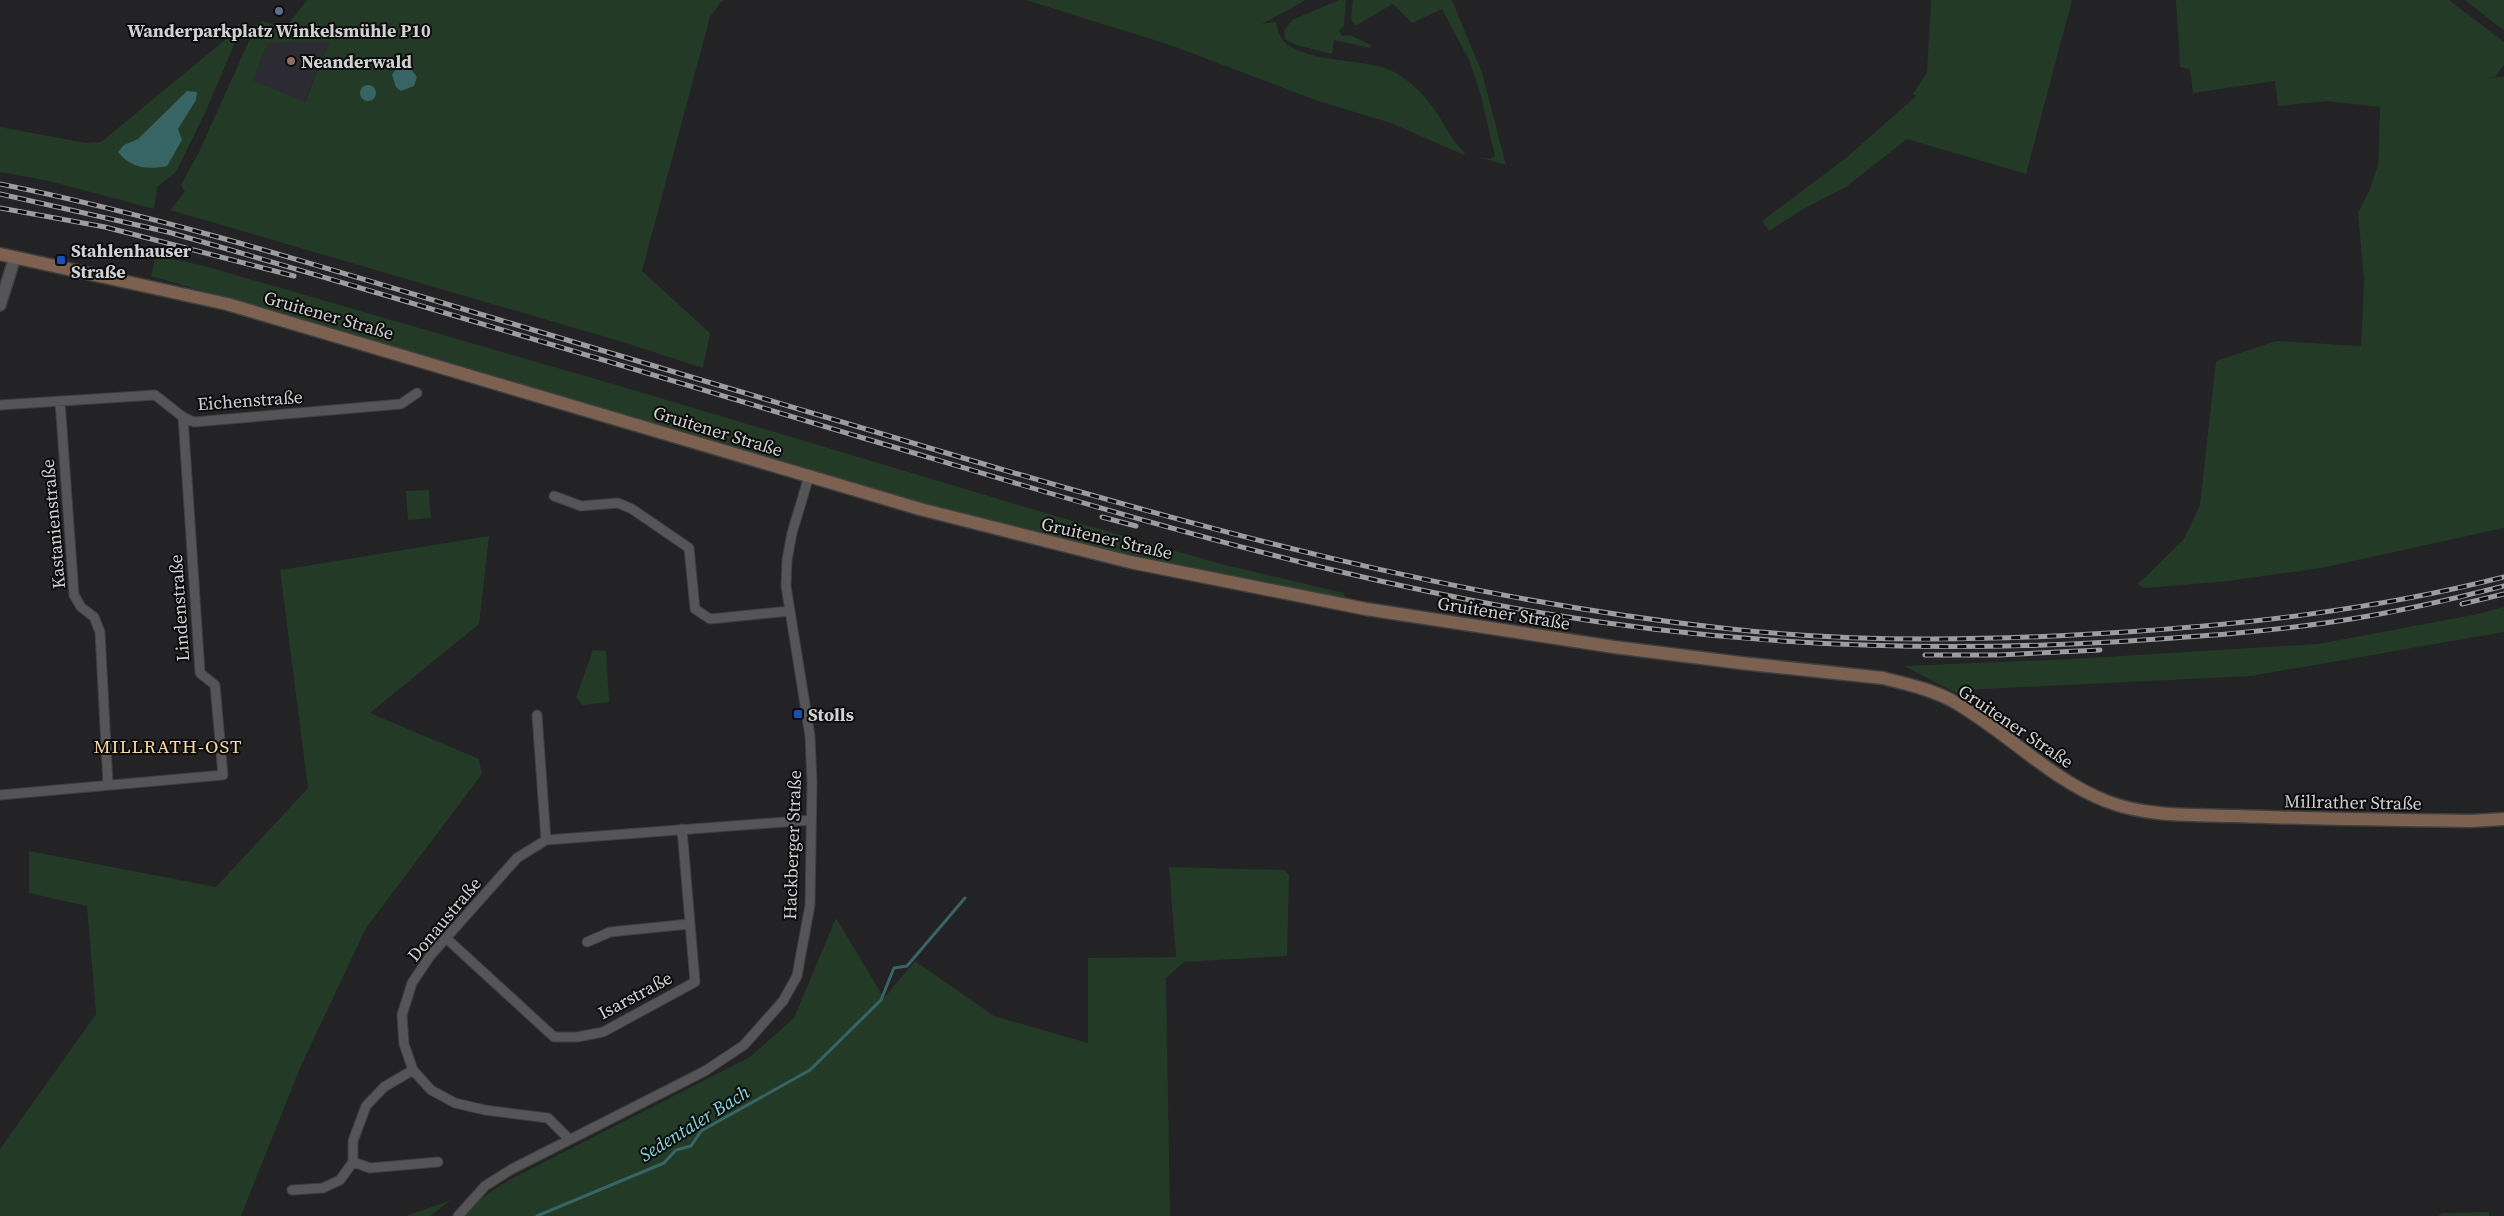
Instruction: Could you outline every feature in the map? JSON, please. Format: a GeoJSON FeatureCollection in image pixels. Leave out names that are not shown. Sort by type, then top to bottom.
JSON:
{"type":"FeatureCollection","features":[{"type":"Feature","properties":{"kind":"main road","name":"Gruitener Straße"},"geometry":{"type":"LineString","coordinates":[[0,254],[146,284],[236,307],[968,522],[1130,562],[1366,610],[1624,648],[1883,678],[1933,692],[1950,700],[1973,714],[2051,772],[2087,793],[2130,809],[2201,815]]}},
{"type":"Feature","properties":{"kind":"main road","name":"Millrather Straße"},"geometry":{"type":"LineString","coordinates":[[2201,815],[2471,821],[2504,819]]}},
{"type":"Feature","properties":{"kind":"street"},"geometry":{"type":"LineString","coordinates":[[0,306],[15,257]]}},
{"type":"Feature","properties":{"kind":"street","name":"Eichenstraße"},"geometry":{"type":"LineString","coordinates":[[0,405],[155,395],[183,418],[194,422],[401,404],[416,393]]}},
{"type":"Feature","properties":{"kind":"street","name":"Kastanienstraße"},"geometry":{"type":"LineString","coordinates":[[60,402],[74,595],[81,607],[94,617],[100,632],[108,784]]}},
{"type":"Feature","properties":{"kind":"street","name":"Lindenstraße"},"geometry":{"type":"LineString","coordinates":[[0,795],[223,775],[215,685],[200,673],[183,418]]}},
{"type":"Feature","properties":{"kind":"street","name":"Hackberger Straße"},"geometry":{"type":"LineString","coordinates":[[458,1216],[485,1186],[512,1169],[705,1071],[744,1045],[783,1001],[797,976],[805,941],[810,905],[810,736],[790,611],[786,560],[809,476]]}},
{"type":"Feature","properties":{"kind":"street"},"geometry":{"type":"LineString","coordinates":[[554,496],[581,506],[618,503],[632,509],[689,548],[696,609],[710,619],[790,611]]}},
{"type":"Feature","properties":{"kind":"street"},"geometry":{"type":"LineString","coordinates":[[537,715],[546,840]]}},
{"type":"Feature","properties":{"kind":"street","name":"Donaustraße"},"geometry":{"type":"LineString","coordinates":[[569,1139],[548,1118],[485,1110],[455,1103],[432,1090],[413,1070],[404,1044],[402,1015],[412,984],[430,956],[517,858],[546,840],[811,820]]}},
{"type":"Feature","properties":{"kind":"street","name":"Isarstraße"},"geometry":{"type":"LineString","coordinates":[[446,938],[554,1037],[577,1037],[603,1032],[695,982],[682,829]]}},
{"type":"Feature","properties":{"kind":"street"},"geometry":{"type":"LineString","coordinates":[[587,942],[610,932],[689,924]]}},
{"type":"Feature","properties":{"kind":"street"},"geometry":{"type":"LineString","coordinates":[[292,1190],[322,1188],[340,1180],[353,1162],[353,1141],[366,1106],[384,1087],[413,1070]]}},
{"type":"Feature","properties":{"kind":"street"},"geometry":{"type":"LineString","coordinates":[[353,1162],[370,1168],[438,1162]]}},
{"type":"Feature","properties":{"kind":"shaded area","name":"Neanderwald"},"geometry":{"type":"Polygon","coordinates":[[[329,42],[304,102],[253,80],[268,43],[329,42]]]}},
{"type":"Feature","properties":{"kind":"green space"},"geometry":{"type":"Polygon","coordinates":[[[307,0],[726,0],[721,2],[710,17],[642,271],[710,333],[703,368],[626,343],[170,210],[185,192],[181,185],[199,152],[256,25],[262,21],[285,28],[307,0]],[[329,42],[268,43],[253,80],[305,102],[329,42]]]}},
{"type":"Feature","properties":{"kind":"green space"},"geometry":{"type":"Polygon","coordinates":[[[1026,0],[1306,0],[1262,24],[1276,22],[1283,41],[1298,51],[1322,57],[1374,65],[1393,71],[1401,76],[1428,101],[1465,153],[1464,155],[1391,123],[1318,101],[1170,45],[1026,0]]]}},
{"type":"Feature","properties":{"kind":"green space"},"geometry":{"type":"Polygon","coordinates":[[[1339,0],[1346,0],[1344,26],[1339,31],[1342,36],[1350,35],[1371,45],[1370,48],[1334,40],[1332,54],[1296,45],[1285,39],[1284,31],[1292,20],[1339,0]]]}},
{"type":"Feature","properties":{"kind":"green space"},"geometry":{"type":"Polygon","coordinates":[[[1353,0],[1452,0],[1482,73],[1506,165],[1478,157],[1490,159],[1495,156],[1481,96],[1470,62],[1442,9],[1412,23],[1393,4],[1355,26],[1351,19],[1353,0]]]}},
{"type":"Feature","properties":{"kind":"green space"},"geometry":{"type":"Polygon","coordinates":[[[1931,0],[2072,0],[2026,174],[1907,139],[1846,187],[1805,208],[1769,231],[1762,221],[1846,158],[1916,96],[1913,94],[1927,72],[1931,0]]]}},
{"type":"Feature","properties":{"kind":"green space"},"geometry":{"type":"Polygon","coordinates":[[[2176,0],[2449,0],[2504,42],[2504,65],[2495,77],[2486,78],[2504,77],[2504,528],[2321,568],[2228,581],[2144,588],[2138,584],[2184,539],[2200,505],[2216,361],[2276,341],[2361,346],[2364,280],[2358,213],[2370,189],[2378,165],[2380,107],[2328,101],[2278,106],[2275,81],[2193,93],[2190,70],[2180,67],[2176,0]]]}},
{"type":"Feature","properties":{"kind":"green space"},"geometry":{"type":"Polygon","coordinates":[[[2465,0],[2504,0],[2504,30],[2498,26],[2465,0]]]}},
{"type":"Feature","properties":{"kind":"green space"},"geometry":{"type":"Polygon","coordinates":[[[240,23],[243,24],[205,113],[176,172],[157,187],[154,209],[49,181],[0,172],[0,127],[86,143],[101,142],[231,35],[240,23]]]}},
{"type":"Feature","properties":{"kind":"green space"},"geometry":{"type":"Polygon","coordinates":[[[156,256],[201,265],[620,386],[1221,564],[1344,593],[1345,600],[1210,574],[988,522],[151,276],[156,256]]]}},
{"type":"Feature","properties":{"kind":"green space"},"geometry":{"type":"Polygon","coordinates":[[[429,490],[431,518],[408,520],[406,491],[429,490]]]}},
{"type":"Feature","properties":{"kind":"green space"},"geometry":{"type":"Polygon","coordinates":[[[489,536],[479,624],[370,713],[479,759],[482,774],[366,928],[300,1068],[241,1216],[0,1216],[0,1149],[96,1014],[87,906],[29,893],[29,851],[216,887],[308,788],[280,570],[489,536]]]}},
{"type":"Feature","properties":{"kind":"green space"},"geometry":{"type":"Polygon","coordinates":[[[2504,607],[2504,632],[2251,676],[1965,690],[1962,696],[1904,666],[2071,659],[2318,644],[2478,614],[2504,607]]]}},
{"type":"Feature","properties":{"kind":"green space"},"geometry":{"type":"Polygon","coordinates":[[[593,650],[606,651],[609,702],[582,705],[576,697],[593,650]]]}},
{"type":"Feature","properties":{"kind":"green space"},"geometry":{"type":"Polygon","coordinates":[[[1169,867],[1284,870],[1289,875],[1287,956],[1184,962],[1166,978],[1170,1216],[454,1216],[509,1180],[750,1057],[794,1018],[836,918],[884,998],[915,961],[994,1016],[1088,1043],[1088,958],[1176,957],[1169,867]]]}},
{"type":"Feature","properties":{"kind":"green space"},"geometry":{"type":"Polygon","coordinates":[[[451,1200],[430,1216],[406,1216],[451,1200]]]}},
{"type":"Feature","properties":{"kind":"green space"},"geometry":{"type":"Polygon","coordinates":[[[2489,1212],[2489,1216],[2438,1216],[2442,1213],[2489,1212]]]}},
{"type":"Feature","properties":{"kind":"water"},"geometry":{"type":"Polygon","coordinates":[[[401,61],[405,61],[417,77],[414,86],[401,91],[396,87],[392,75],[401,61]]]}},
{"type":"Feature","properties":{"kind":"water"},"geometry":{"type":"Polygon","coordinates":[[[365,85],[371,85],[376,90],[374,99],[365,101],[360,96],[360,90],[365,85]]]}},
{"type":"Feature","properties":{"kind":"water"},"geometry":{"type":"Polygon","coordinates":[[[187,91],[197,92],[196,100],[178,129],[182,140],[167,166],[146,168],[128,162],[118,152],[124,145],[138,139],[187,91]]]}},
{"type":"Feature","properties":{"kind":"waterway","name":"Sedentaler Bach"},"geometry":{"type":"LineString","coordinates":[[537,1216],[664,1163],[676,1150],[691,1146],[701,1131],[810,1070],[881,1000],[894,968],[907,966],[965,898]]}},
{"type":"Feature","properties":{"kind":"railway"},"geometry":{"type":"LineString","coordinates":[[0,184],[129,213],[193,230],[1039,480],[1232,533],[1426,580],[1524,599],[1623,615],[1722,628],[1818,636],[1916,639],[2061,636],[2209,626],[2308,614],[2406,599],[2504,577]]}},
{"type":"Feature","properties":{"kind":"railway"},"geometry":{"type":"LineString","coordinates":[[0,194],[168,232],[1027,487],[1195,535],[1365,577],[1450,596],[1536,612],[1608,623],[1751,639],[1823,644],[1966,647],[2111,642],[2231,634],[2351,619],[2447,600],[2504,586]]}},
{"type":"Feature","properties":{"kind":"railway"},"geometry":{"type":"LineString","coordinates":[[0,208],[105,227],[294,276]]}},
{"type":"Feature","properties":{"kind":"railway"},"geometry":{"type":"LineString","coordinates":[[1102,517],[1136,526]]}},
{"type":"Feature","properties":{"kind":"railway"},"geometry":{"type":"LineString","coordinates":[[2462,604],[2504,594]]}},
{"type":"Feature","properties":{"kind":"railway"},"geometry":{"type":"LineString","coordinates":[[1925,655],[1999,655],[2100,650]]}},
{"type":"Feature","properties":{"kind":"place","name":"Wanderparkplatz Winkelsmühle P10"},"geometry":{"type":"Point","coordinates":[279,11]}},
{"type":"Feature","properties":{"kind":"place","name":"Neanderwald"},"geometry":{"type":"Point","coordinates":[291,61]}},
{"type":"Feature","properties":{"kind":"place","name":"Stahlenhauser Straße"},"geometry":{"type":"Point","coordinates":[61,260]}},
{"type":"Feature","properties":{"kind":"place","name":"Stolls"},"geometry":{"type":"Point","coordinates":[798,714]}},
{"type":"Feature","properties":{"kind":"district","name":"MILLRATH-OST"},"geometry":{"type":"Point","coordinates":[168,746]}}]}
